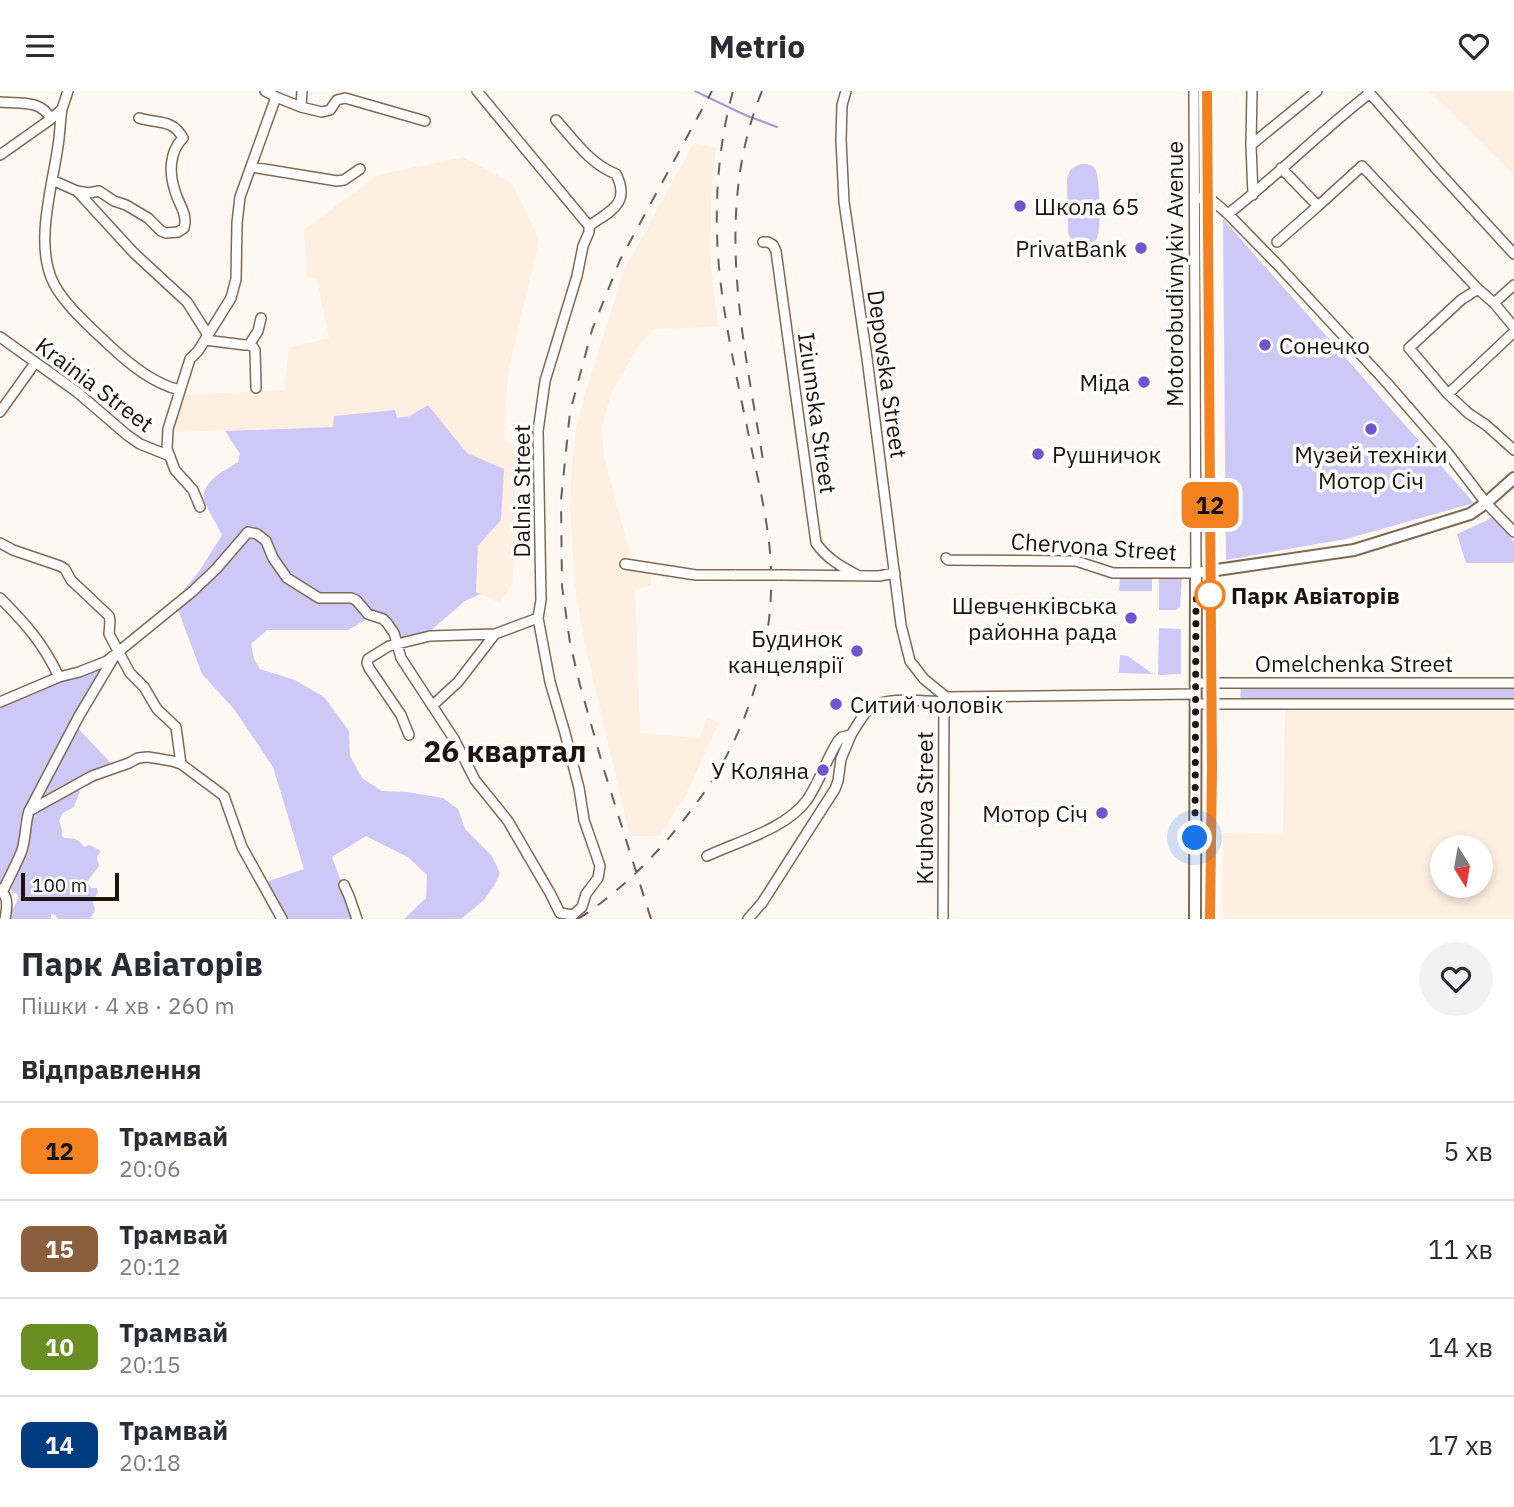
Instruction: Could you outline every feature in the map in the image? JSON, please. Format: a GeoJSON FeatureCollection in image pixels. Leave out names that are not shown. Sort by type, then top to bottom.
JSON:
{"type":"FeatureCollection","features":[{"type":"Feature","properties":{"kind":"main road","name":"Chervona Street"},"geometry":{"type":"LineString","coordinates":[[1196,573],[1354,549],[1469,514],[1514,478]]}},
{"type":"Feature","properties":{"kind":"main road","name":"Motorobudivnykiv Avenue"},"geometry":{"type":"LineString","coordinates":[[1195,919],[1196,573]]}},
{"type":"Feature","properties":{"kind":"street"},"geometry":{"type":"LineString","coordinates":[[68,91],[62,109],[45,243],[46,259],[54,284],[74,310],[118,353],[146,374],[180,390]]}},
{"type":"Feature","properties":{"kind":"street"},"geometry":{"type":"LineString","coordinates":[[265,91],[301,107],[322,112],[330,110],[337,100],[345,98],[425,121]]}},
{"type":"Feature","properties":{"kind":"street"},"geometry":{"type":"LineString","coordinates":[[301,107],[302,91]]}},
{"type":"Feature","properties":{"kind":"street"},"geometry":{"type":"LineString","coordinates":[[477,91],[589,226],[617,206],[622,185],[616,174],[604,169],[585,153],[556,120]]}},
{"type":"Feature","properties":{"kind":"street","name":"Depovska Street"},"geometry":{"type":"LineString","coordinates":[[846,91],[842,105],[841,140],[844,202],[901,625],[910,661],[945,700]]}},
{"type":"Feature","properties":{"kind":"street","name":"Motorobudivnykiv Avenue"},"geometry":{"type":"LineString","coordinates":[[1194,91],[1196,573]]}},
{"type":"Feature","properties":{"kind":"street"},"geometry":{"type":"LineString","coordinates":[[1252,91],[1253,195]]}},
{"type":"Feature","properties":{"kind":"street"},"geometry":{"type":"LineString","coordinates":[[1251,145],[1317,91]]}},
{"type":"Feature","properties":{"kind":"street"},"geometry":{"type":"LineString","coordinates":[[1228,214],[1369,92],[1514,254]]}},
{"type":"Feature","properties":{"kind":"street"},"geometry":{"type":"LineString","coordinates":[[200,507],[193,490],[175,470],[167,449],[168,429],[190,359],[231,298],[236,279],[240,197],[276,97]]}},
{"type":"Feature","properties":{"kind":"street"},"geometry":{"type":"LineString","coordinates":[[0,102],[33,103],[47,111],[51,119]]}},
{"type":"Feature","properties":{"kind":"street"},"geometry":{"type":"LineString","coordinates":[[0,155],[62,109]]}},
{"type":"Feature","properties":{"kind":"street"},"geometry":{"type":"LineString","coordinates":[[52,180],[77,191],[99,191],[148,218],[166,233],[178,232],[184,228],[186,215],[171,178],[173,154],[176,145],[183,138],[182,134],[167,123],[139,118]]}},
{"type":"Feature","properties":{"kind":"street"},"geometry":{"type":"LineString","coordinates":[[1277,242],[1362,166],[1494,303],[1514,330],[1448,394]]}},
{"type":"Feature","properties":{"kind":"street"},"geometry":{"type":"LineString","coordinates":[[252,167],[337,181],[344,180],[360,169]]}},
{"type":"Feature","properties":{"kind":"street"},"geometry":{"type":"LineString","coordinates":[[1281,168],[1318,206]]}},
{"type":"Feature","properties":{"kind":"street"},"geometry":{"type":"LineString","coordinates":[[77,191],[134,253],[187,302],[206,337],[253,347],[256,359],[256,388]]}},
{"type":"Feature","properties":{"kind":"street"},"geometry":{"type":"LineString","coordinates":[[1195,197],[1213,201],[1228,214],[1315,305],[1387,383],[1447,452],[1486,503],[1514,532]]}},
{"type":"Feature","properties":{"kind":"street","name":"Dalnia Street"},"geometry":{"type":"LineString","coordinates":[[432,706],[454,739],[475,781],[508,821],[559,913],[573,915],[582,907],[586,894],[598,878],[600,866],[584,820],[579,788],[550,682],[538,618],[541,600],[538,431],[545,381],[577,276],[589,226]]}},
{"type":"Feature","properties":{"kind":"street","name":"Iziumska Street"},"geometry":{"type":"LineString","coordinates":[[763,242],[773,245],[776,251],[816,543],[824,555],[859,576]]}},
{"type":"Feature","properties":{"kind":"street"},"geometry":{"type":"LineString","coordinates":[[1494,303],[1514,285]]}},
{"type":"Feature","properties":{"kind":"street"},"geometry":{"type":"LineString","coordinates":[[1478,289],[1461,300],[1409,348],[1448,394],[1514,450]]}},
{"type":"Feature","properties":{"kind":"street"},"geometry":{"type":"LineString","coordinates":[[249,345],[258,331],[261,318]]}},
{"type":"Feature","properties":{"kind":"street","name":"Krainia Street"},"geometry":{"type":"LineString","coordinates":[[0,337],[78,392],[127,435],[140,444],[170,456]]}},
{"type":"Feature","properties":{"kind":"street"},"geometry":{"type":"LineString","coordinates":[[0,412],[35,363]]}},
{"type":"Feature","properties":{"kind":"street"},"geometry":{"type":"LineString","coordinates":[[0,702],[59,677],[79,673],[107,661],[194,591],[248,532],[257,534],[266,541],[273,558],[287,578],[319,598],[356,600],[368,614],[383,619],[394,633],[401,658],[432,706],[458,682],[495,634]]}},
{"type":"Feature","properties":{"kind":"street"},"geometry":{"type":"LineString","coordinates":[[0,543],[65,569],[71,580],[109,616],[109,634],[130,673],[144,687],[157,709],[176,727],[181,764]]}},
{"type":"Feature","properties":{"kind":"street","name":"Chervona Street"},"geometry":{"type":"LineString","coordinates":[[946,558],[1076,561],[1113,573],[1196,573]]}},
{"type":"Feature","properties":{"kind":"street"},"geometry":{"type":"LineString","coordinates":[[625,564],[696,575],[879,576],[895,573]]}},
{"type":"Feature","properties":{"kind":"street"},"geometry":{"type":"LineString","coordinates":[[0,598],[34,635],[49,656],[59,677]]}},
{"type":"Feature","properties":{"kind":"street"},"geometry":{"type":"LineString","coordinates":[[409,735],[401,715],[367,663],[368,659],[397,643],[430,636],[495,634],[538,618]]}},
{"type":"Feature","properties":{"kind":"street"},"geometry":{"type":"LineString","coordinates":[[5,919],[7,900],[2,890],[21,853],[29,811],[79,716],[119,650]]}},
{"type":"Feature","properties":{"kind":"street","name":"Omelchenka Street"},"geometry":{"type":"LineString","coordinates":[[1195,694],[1246,681],[1514,683]]}},
{"type":"Feature","properties":{"kind":"street","name":"Omelchenka Street"},"geometry":{"type":"LineString","coordinates":[[945,700],[1195,694],[1514,703]]}},
{"type":"Feature","properties":{"kind":"street"},"geometry":{"type":"LineString","coordinates":[[748,919],[756,912],[835,789],[841,759],[851,735],[868,709],[890,701],[945,700]]}},
{"type":"Feature","properties":{"kind":"street","name":"Kruhova Street"},"geometry":{"type":"LineString","coordinates":[[943,919],[945,700]]}},
{"type":"Feature","properties":{"kind":"street"},"geometry":{"type":"LineString","coordinates":[[707,856],[789,818],[807,800],[820,780],[838,741],[851,735]]}},
{"type":"Feature","properties":{"kind":"street"},"geometry":{"type":"LineString","coordinates":[[29,811],[92,776],[138,758],[148,757],[181,764],[224,796],[242,847],[280,919]]}},
{"type":"Feature","properties":{"kind":"street"},"geometry":{"type":"LineString","coordinates":[[344,885],[357,919]]}},
{"type":"Feature","properties":{"kind":"shaded area"},"geometry":{"type":"Polygon","coordinates":[[[1429,91],[1514,91],[1514,175],[1429,91]]]}},
{"type":"Feature","properties":{"kind":"shaded area"},"geometry":{"type":"Polygon","coordinates":[[[694,143],[716,148],[710,252],[718,327],[654,329],[638,346],[611,394],[602,426],[604,458],[632,561],[651,571],[651,585],[635,590],[640,733],[699,738],[707,718],[719,722],[686,794],[660,836],[630,836],[583,636],[575,585],[570,502],[572,465],[576,430],[585,394],[624,270],[694,143]]]}},
{"type":"Feature","properties":{"kind":"shaded area"},"geometry":{"type":"Polygon","coordinates":[[[463,157],[512,183],[539,240],[508,372],[504,440],[525,451],[529,485],[529,526],[515,546],[512,585],[500,603],[476,592],[478,546],[501,520],[504,469],[467,453],[429,406],[410,416],[397,418],[395,410],[334,417],[334,427],[175,432],[175,414],[180,395],[284,390],[289,348],[329,338],[317,280],[307,276],[304,230],[378,175],[463,157]]]}},
{"type":"Feature","properties":{"kind":"shaded area"},"geometry":{"type":"Polygon","coordinates":[[[1081,164],[1091,165],[1095,169],[1099,190],[1098,235],[1092,244],[1087,246],[1078,245],[1068,232],[1067,178],[1071,169],[1081,164]]]}},
{"type":"Feature","properties":{"kind":"shaded area","name":"Парк Авіаторів"},"geometry":{"type":"Polygon","coordinates":[[[1223,219],[1474,503],[1346,539],[1226,560],[1223,219]]]}},
{"type":"Feature","properties":{"kind":"shaded area"},"geometry":{"type":"Polygon","coordinates":[[[428,405],[467,453],[504,469],[501,520],[478,546],[476,592],[481,594],[465,601],[429,632],[400,638],[387,619],[369,618],[348,630],[267,630],[251,644],[254,659],[260,669],[295,680],[324,697],[349,731],[350,756],[362,778],[382,791],[443,798],[458,809],[465,829],[492,856],[500,873],[484,900],[461,919],[404,919],[426,898],[427,875],[408,857],[366,836],[332,857],[355,919],[285,919],[266,882],[304,869],[273,767],[234,709],[202,674],[174,602],[200,570],[222,535],[207,506],[204,492],[211,481],[238,462],[240,454],[225,431],[333,427],[334,416],[395,410],[397,418],[410,416],[428,405]]]}},
{"type":"Feature","properties":{"kind":"shaded area"},"geometry":{"type":"Polygon","coordinates":[[[1494,517],[1514,542],[1514,563],[1466,563],[1457,534],[1494,517]]]}},
{"type":"Feature","properties":{"kind":"shaded area"},"geometry":{"type":"Polygon","coordinates":[[[1159,577],[1182,578],[1180,607],[1176,610],[1159,610],[1159,577]]]}},
{"type":"Feature","properties":{"kind":"shaded area"},"geometry":{"type":"Polygon","coordinates":[[[1120,578],[1152,579],[1152,591],[1119,591],[1120,578]]]}},
{"type":"Feature","properties":{"kind":"shaded area"},"geometry":{"type":"Polygon","coordinates":[[[1159,628],[1181,629],[1181,674],[1158,675],[1159,628]]]}},
{"type":"Feature","properties":{"kind":"shaded area"},"geometry":{"type":"Polygon","coordinates":[[[1120,655],[1128,656],[1153,674],[1119,673],[1120,655]]]}},
{"type":"Feature","properties":{"kind":"shaded area"},"geometry":{"type":"Polygon","coordinates":[[[108,664],[73,723],[111,763],[106,776],[86,787],[79,780],[24,811],[20,822],[19,851],[5,883],[0,883],[0,707],[55,682],[108,664]]]}},
{"type":"Feature","properties":{"kind":"shaded area"},"geometry":{"type":"Polygon","coordinates":[[[1241,684],[1514,685],[1514,701],[1240,701],[1241,684]]]}},
{"type":"Feature","properties":{"kind":"shaded area"},"geometry":{"type":"Polygon","coordinates":[[[1285,705],[1514,705],[1514,919],[1223,919],[1223,833],[1283,834],[1285,705]]]}},
{"type":"Feature","properties":{"kind":"shaded area"},"geometry":{"type":"Polygon","coordinates":[[[75,790],[80,791],[74,807],[63,813],[59,820],[64,838],[76,839],[84,847],[89,845],[101,851],[97,857],[99,866],[87,882],[91,888],[97,888],[98,893],[92,901],[95,908],[90,918],[95,919],[58,919],[51,914],[51,919],[7,919],[18,895],[11,890],[9,881],[15,877],[29,849],[29,819],[38,809],[75,790]]]}},
{"type":"Feature","properties":{"kind":"waterway"},"geometry":{"type":"LineString","coordinates":[[695,91],[777,127]]}},
{"type":"Feature","properties":{"kind":"tram line","name":"12"},"geometry":{"type":"LineString","coordinates":[[1207,91],[1212,768],[1210,919]]}},
{"type":"Feature","properties":{"kind":"tram line"},"geometry":{"type":"LineString","coordinates":[[1208,91],[1212,768],[1210,919]]}},
{"type":"Feature","properties":{"kind":"railway"},"geometry":{"type":"LineString","coordinates":[[651,919],[604,770],[570,643],[562,586],[561,500],[570,412],[592,330],[620,260],[712,91]]}},
{"type":"Feature","properties":{"kind":"railway"},"geometry":{"type":"LineString","coordinates":[[578,919],[612,894],[644,865],[698,801],[715,775],[743,720],[754,690],[768,629],[771,598],[768,533],[726,323],[717,237],[720,163],[733,91]]}},
{"type":"Feature","properties":{"kind":"railway"},"geometry":{"type":"LineString","coordinates":[[762,91],[747,136],[739,182],[736,228],[741,321],[763,460]]}},
{"type":"Feature","properties":{"kind":"place","name":"Школа 65"},"geometry":{"type":"Point","coordinates":[1020,206]}},
{"type":"Feature","properties":{"kind":"place","name":"PrivatBank"},"geometry":{"type":"Point","coordinates":[1141,248]}},
{"type":"Feature","properties":{"kind":"place","name":"Сонечко"},"geometry":{"type":"Point","coordinates":[1265,345]}},
{"type":"Feature","properties":{"kind":"place","name":"Міда"},"geometry":{"type":"Point","coordinates":[1144,382]}},
{"type":"Feature","properties":{"kind":"place","name":"Музей техніки Мотор Січ"},"geometry":{"type":"Point","coordinates":[1371,429]}},
{"type":"Feature","properties":{"kind":"place","name":"Рушничок"},"geometry":{"type":"Point","coordinates":[1038,454]}},
{"type":"Feature","properties":{"kind":"place","name":"Парк Авіаторів"},"geometry":{"type":"Point","coordinates":[1210,595]}},
{"type":"Feature","properties":{"kind":"place","name":"Шевченківська районна рада"},"geometry":{"type":"Point","coordinates":[1131,618]}},
{"type":"Feature","properties":{"kind":"place","name":"Будинок канцелярії"},"geometry":{"type":"Point","coordinates":[857,651]}},
{"type":"Feature","properties":{"kind":"place","name":"Ситий чоловік"},"geometry":{"type":"Point","coordinates":[836,704]}},
{"type":"Feature","properties":{"kind":"place","name":"У Коляна"},"geometry":{"type":"Point","coordinates":[823,770]}},
{"type":"Feature","properties":{"kind":"place","name":"Мотор Січ"},"geometry":{"type":"Point","coordinates":[1102,813]}},
{"type":"Feature","properties":{"kind":"district","name":"26 квартал"},"geometry":{"type":"Point","coordinates":[505,750]}},
{"type":"Feature","properties":{"kind":"route"},"geometry":{"type":"LineString","coordinates":[[1195,838],[1196,599],[1210,595]]}}]}
